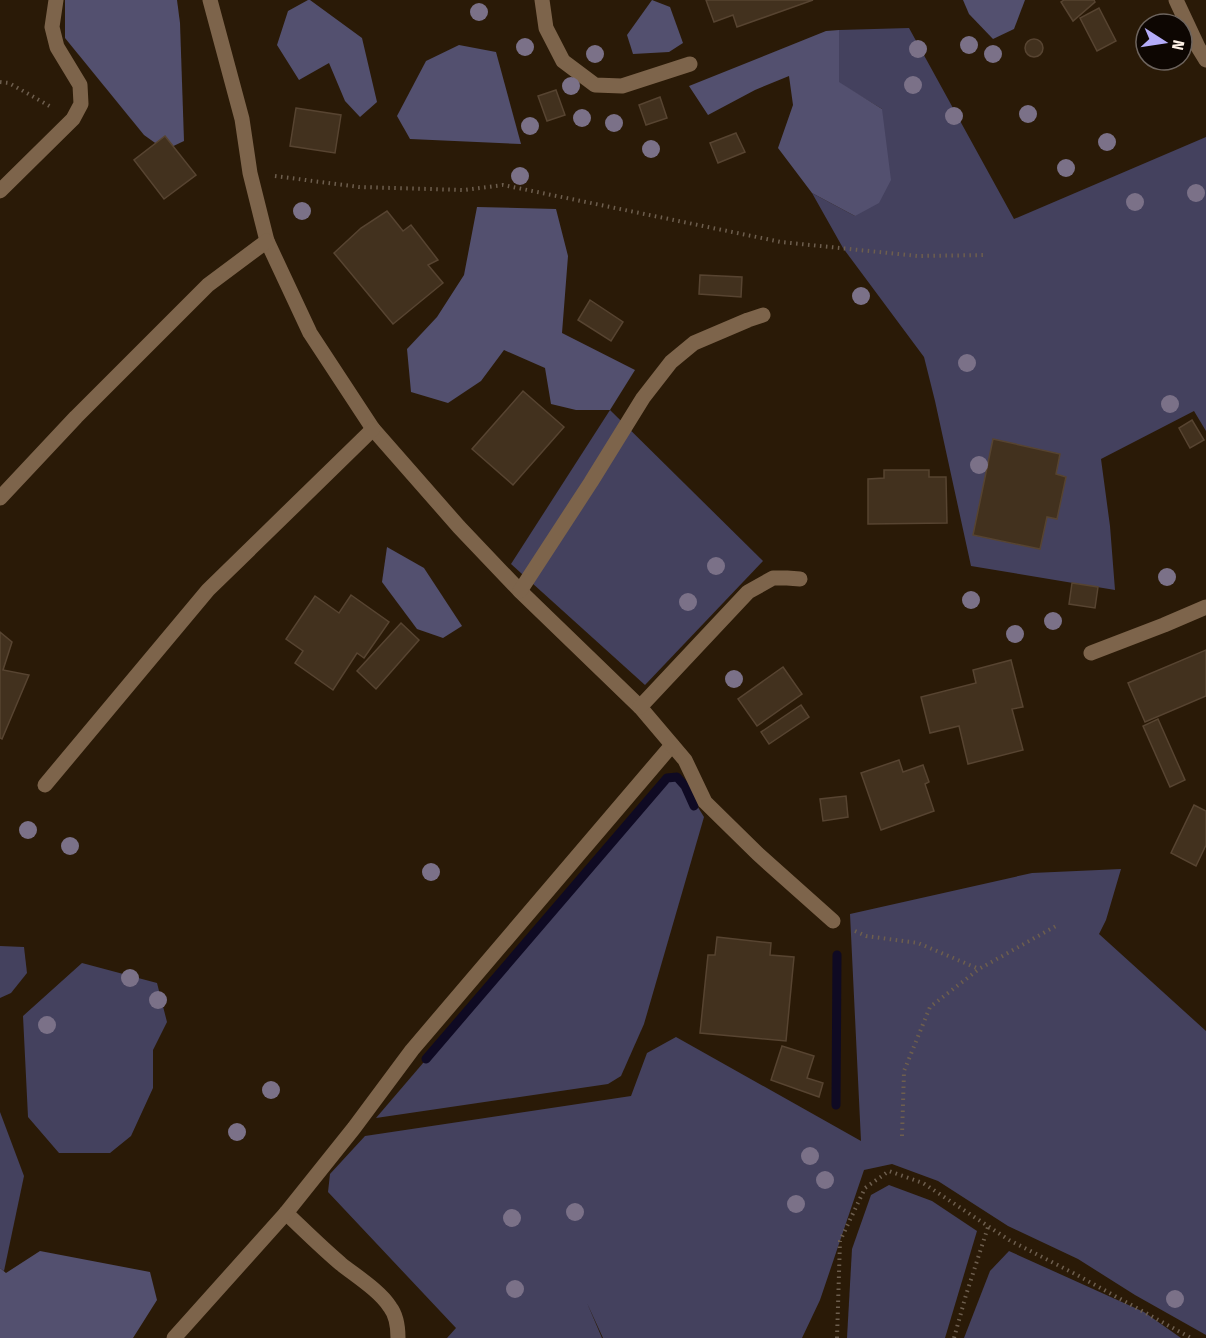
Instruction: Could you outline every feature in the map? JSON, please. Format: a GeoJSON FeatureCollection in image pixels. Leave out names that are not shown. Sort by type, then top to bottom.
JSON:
{"type":"FeatureCollection","features":[{"type":"Feature","properties":{"kind":"street"},"geometry":{"type":"LineString","coordinates":[[0,191],[73,119],[81,104],[80,85],[57,47],[52,27],[56,0]]}},
{"type":"Feature","properties":{"kind":"street"},"geometry":{"type":"LineString","coordinates":[[210,0],[242,119],[250,173],[267,241],[310,333],[373,429],[459,527],[520,591],[640,707],[685,760],[705,802],[758,854],[833,921]]}},
{"type":"Feature","properties":{"kind":"street"},"geometry":{"type":"LineString","coordinates":[[543,0],[546,28],[563,61],[595,85],[621,86],[690,64]]}},
{"type":"Feature","properties":{"kind":"street"},"geometry":{"type":"LineString","coordinates":[[1176,0],[1206,60]]}},
{"type":"Feature","properties":{"kind":"street"},"geometry":{"type":"LineString","coordinates":[[0,498],[76,417],[208,285],[267,241]]}},
{"type":"Feature","properties":{"kind":"street"},"geometry":{"type":"LineString","coordinates":[[520,591],[643,398],[671,362],[694,343],[764,315]]}},
{"type":"Feature","properties":{"kind":"street"},"geometry":{"type":"LineString","coordinates":[[45,785],[208,590],[373,429]]}},
{"type":"Feature","properties":{"kind":"street"},"geometry":{"type":"LineString","coordinates":[[640,707],[748,592],[773,578],[800,579]]}},
{"type":"Feature","properties":{"kind":"street"},"geometry":{"type":"LineString","coordinates":[[1091,653],[1206,607]]}},
{"type":"Feature","properties":{"kind":"street"},"geometry":{"type":"LineString","coordinates":[[174,1338],[286,1213],[354,1128],[412,1050],[672,745]]}},
{"type":"Feature","properties":{"kind":"street"},"geometry":{"type":"LineString","coordinates":[[286,1213],[340,1263],[386,1300],[396,1319],[398,1338]]}},
{"type":"Feature","properties":{"kind":"path"},"geometry":{"type":"LineString","coordinates":[[0,82],[9,83],[73,119]]}},
{"type":"Feature","properties":{"kind":"path"},"geometry":{"type":"LineString","coordinates":[[250,173],[359,187],[464,190],[503,185],[781,242],[918,256],[986,255]]}},
{"type":"Feature","properties":{"kind":"path"},"geometry":{"type":"LineString","coordinates":[[833,921],[866,936],[918,943],[979,969]]}},
{"type":"Feature","properties":{"kind":"path"},"geometry":{"type":"LineString","coordinates":[[902,1136],[904,1071],[930,1007],[979,969],[1056,926]]}},
{"type":"Feature","properties":{"kind":"path"},"geometry":{"type":"LineString","coordinates":[[837,1338],[840,1241],[865,1188],[889,1171],[922,1183],[1009,1240],[1191,1338]]}},
{"type":"Feature","properties":{"kind":"path"},"geometry":{"type":"LineString","coordinates":[[954,1338],[988,1227]]}},
{"type":"Feature","properties":{"kind":"shaded area"},"geometry":{"type":"Polygon","coordinates":[[[65,0],[177,0],[180,23],[184,141],[165,150],[144,135],[65,38],[65,0]]]}},
{"type":"Feature","properties":{"kind":"shaded area"},"geometry":{"type":"Polygon","coordinates":[[[308,0],[362,38],[377,102],[360,117],[345,101],[329,63],[299,80],[277,45],[288,11],[308,0]]]}},
{"type":"Feature","properties":{"kind":"shaded area"},"geometry":{"type":"Polygon","coordinates":[[[652,0],[670,7],[683,43],[669,52],[633,54],[627,35],[652,0]]]}},
{"type":"Feature","properties":{"kind":"shaded area"},"geometry":{"type":"Polygon","coordinates":[[[963,0],[1025,0],[1014,29],[993,39],[969,14],[963,0]]]}},
{"type":"Feature","properties":{"kind":"shaded area"},"geometry":{"type":"Polygon","coordinates":[[[909,28],[1014,219],[1206,137],[1206,431],[1194,411],[1101,459],[1110,526],[1115,590],[971,566],[924,357],[843,248],[812,193],[855,216],[882,109],[839,83],[839,30],[909,28]]]}},
{"type":"Feature","properties":{"kind":"shaded area"},"geometry":{"type":"Polygon","coordinates":[[[839,30],[839,82],[882,109],[891,180],[879,203],[855,216],[812,193],[778,148],[793,105],[789,76],[755,90],[708,115],[689,86],[826,31],[839,30]]]}},
{"type":"Feature","properties":{"kind":"shaded area"},"geometry":{"type":"Polygon","coordinates":[[[459,45],[496,52],[521,144],[410,139],[397,116],[426,61],[459,45]]]}},
{"type":"Feature","properties":{"kind":"shaded area"},"geometry":{"type":"Polygon","coordinates":[[[477,207],[556,209],[568,256],[562,333],[635,370],[610,410],[576,410],[551,404],[545,368],[504,350],[481,381],[448,403],[411,392],[407,349],[437,317],[464,275],[477,207]]]}},
{"type":"Feature","properties":{"kind":"shaded area"},"geometry":{"type":"Polygon","coordinates":[[[610,410],[763,561],[645,685],[511,564],[610,410]]]}},
{"type":"Feature","properties":{"kind":"shaded area"},"geometry":{"type":"Polygon","coordinates":[[[387,547],[424,568],[462,626],[443,638],[417,629],[382,582],[387,547]]]}},
{"type":"Feature","properties":{"kind":"shaded area"},"geometry":{"type":"Polygon","coordinates":[[[677,777],[704,817],[644,1024],[621,1076],[608,1084],[376,1118],[667,778],[677,777]]]}},
{"type":"Feature","properties":{"kind":"shaded area"},"geometry":{"type":"Polygon","coordinates":[[[1121,869],[1106,920],[1099,934],[1206,1031],[1206,1335],[1135,1295],[1078,1259],[1008,1226],[938,1181],[892,1164],[864,1170],[820,1300],[802,1338],[603,1338],[587,1303],[602,1338],[447,1338],[456,1328],[328,1192],[330,1174],[365,1136],[631,1096],[647,1053],[676,1037],[861,1141],[850,914],[1032,873],[1121,869]]]}},
{"type":"Feature","properties":{"kind":"shaded area"},"geometry":{"type":"Polygon","coordinates":[[[0,946],[24,947],[27,973],[11,993],[0,998],[0,946]]]}},
{"type":"Feature","properties":{"kind":"shaded area"},"geometry":{"type":"Polygon","coordinates":[[[82,963],[157,983],[167,1022],[153,1050],[153,1088],[131,1136],[110,1153],[59,1153],[28,1117],[23,1016],[82,963]]]}},
{"type":"Feature","properties":{"kind":"shaded area"},"geometry":{"type":"Polygon","coordinates":[[[0,1112],[24,1176],[4,1271],[0,1268],[0,1112]]]}},
{"type":"Feature","properties":{"kind":"shaded area"},"geometry":{"type":"Polygon","coordinates":[[[889,1185],[932,1201],[977,1231],[945,1338],[847,1338],[852,1249],[871,1195],[889,1185]]]}},
{"type":"Feature","properties":{"kind":"shaded area"},"geometry":{"type":"Polygon","coordinates":[[[40,1251],[150,1272],[157,1300],[133,1338],[0,1338],[0,1268],[6,1273],[40,1251]]]}},
{"type":"Feature","properties":{"kind":"shaded area"},"geometry":{"type":"Polygon","coordinates":[[[1009,1251],[1144,1312],[1181,1338],[964,1338],[990,1271],[1009,1251]]]}},
{"type":"Feature","properties":{"kind":"building"},"geometry":{"type":"Polygon","coordinates":[[[706,0],[813,0],[737,27],[733,15],[714,22],[706,0]]]}},
{"type":"Feature","properties":{"kind":"building"},"geometry":{"type":"Polygon","coordinates":[[[1064,0],[1094,0],[1095,2],[1073,21],[1061,2],[1064,0]]]}},
{"type":"Feature","properties":{"kind":"building"},"geometry":{"type":"Polygon","coordinates":[[[1099,8],[1116,41],[1097,51],[1080,18],[1099,8]]]}},
{"type":"Feature","properties":{"kind":"building"},"geometry":{"type":"Polygon","coordinates":[[[1034,39],[1040,42],[1043,48],[1040,54],[1034,57],[1028,54],[1025,48],[1028,42],[1034,39]]]}},
{"type":"Feature","properties":{"kind":"building"},"geometry":{"type":"Polygon","coordinates":[[[556,90],[565,115],[547,121],[538,96],[556,90]]]}},
{"type":"Feature","properties":{"kind":"building"},"geometry":{"type":"Polygon","coordinates":[[[660,97],[667,118],[646,125],[639,105],[660,97]]]}},
{"type":"Feature","properties":{"kind":"building"},"geometry":{"type":"Polygon","coordinates":[[[296,108],[341,115],[335,153],[290,146],[296,108]]]}},
{"type":"Feature","properties":{"kind":"building"},"geometry":{"type":"Polygon","coordinates":[[[736,133],[745,152],[718,163],[710,143],[736,133]]]}},
{"type":"Feature","properties":{"kind":"building"},"geometry":{"type":"Polygon","coordinates":[[[165,136],[196,175],[164,199],[134,160],[165,136]]]}},
{"type":"Feature","properties":{"kind":"building"},"geometry":{"type":"Polygon","coordinates":[[[387,211],[403,231],[411,225],[438,260],[428,265],[443,283],[393,324],[334,253],[361,228],[387,211]]]}},
{"type":"Feature","properties":{"kind":"building"},"geometry":{"type":"Polygon","coordinates":[[[700,275],[742,277],[741,297],[699,294],[700,275]]]}},
{"type":"Feature","properties":{"kind":"building"},"geometry":{"type":"Polygon","coordinates":[[[590,300],[623,322],[611,341],[578,320],[590,300]]]}},
{"type":"Feature","properties":{"kind":"building"},"geometry":{"type":"Polygon","coordinates":[[[523,391],[564,427],[513,485],[472,449],[523,391]]]}},
{"type":"Feature","properties":{"kind":"building"},"geometry":{"type":"Polygon","coordinates":[[[1192,420],[1204,440],[1190,448],[1179,428],[1192,420]]]}},
{"type":"Feature","properties":{"kind":"building"},"geometry":{"type":"Polygon","coordinates":[[[993,439],[1060,454],[1056,474],[1066,477],[1057,519],[1047,517],[1040,549],[973,535],[993,439]]]}},
{"type":"Feature","properties":{"kind":"building"},"geometry":{"type":"Polygon","coordinates":[[[884,470],[929,470],[929,477],[946,477],[947,523],[868,524],[868,479],[884,478],[884,470]]]}},
{"type":"Feature","properties":{"kind":"building"},"geometry":{"type":"Polygon","coordinates":[[[1072,583],[1098,587],[1095,608],[1069,604],[1072,583]]]}},
{"type":"Feature","properties":{"kind":"building"},"geometry":{"type":"Polygon","coordinates":[[[351,595],[389,622],[364,658],[357,653],[333,690],[295,663],[303,651],[286,639],[315,596],[339,613],[351,595]]]}},
{"type":"Feature","properties":{"kind":"building"},"geometry":{"type":"Polygon","coordinates":[[[401,623],[419,640],[376,689],[357,671],[401,623]]]}},
{"type":"Feature","properties":{"kind":"building"},"geometry":{"type":"Polygon","coordinates":[[[0,632],[12,642],[3,670],[29,675],[2,739],[0,738],[0,632]]]}},
{"type":"Feature","properties":{"kind":"building"},"geometry":{"type":"Polygon","coordinates":[[[1206,650],[1206,696],[1145,722],[1128,683],[1206,650]]]}},
{"type":"Feature","properties":{"kind":"building"},"geometry":{"type":"Polygon","coordinates":[[[1011,660],[1023,707],[1012,709],[1023,750],[968,764],[959,726],[930,733],[921,697],[976,683],[973,670],[1011,660]]]}},
{"type":"Feature","properties":{"kind":"building"},"geometry":{"type":"Polygon","coordinates":[[[783,667],[802,694],[757,726],[738,699],[783,667]]]}},
{"type":"Feature","properties":{"kind":"building"},"geometry":{"type":"Polygon","coordinates":[[[801,705],[809,717],[769,744],[761,732],[801,705]]]}},
{"type":"Feature","properties":{"kind":"building"},"geometry":{"type":"Polygon","coordinates":[[[1158,719],[1185,780],[1170,787],[1143,726],[1158,719]]]}},
{"type":"Feature","properties":{"kind":"building"},"geometry":{"type":"Polygon","coordinates":[[[899,760],[903,772],[923,765],[929,782],[925,784],[934,811],[881,830],[861,773],[899,760]]]}},
{"type":"Feature","properties":{"kind":"building"},"geometry":{"type":"Polygon","coordinates":[[[846,796],[848,817],[823,821],[820,799],[846,796]]]}},
{"type":"Feature","properties":{"kind":"building"},"geometry":{"type":"Polygon","coordinates":[[[1194,805],[1206,811],[1206,845],[1196,866],[1171,853],[1194,805]]]}},
{"type":"Feature","properties":{"kind":"building"},"geometry":{"type":"Polygon","coordinates":[[[717,937],[771,943],[770,955],[794,957],[786,1041],[700,1033],[708,955],[715,955],[717,937]]]}},
{"type":"Feature","properties":{"kind":"building"},"geometry":{"type":"Polygon","coordinates":[[[782,1046],[814,1056],[807,1078],[823,1083],[819,1097],[771,1080],[782,1046]]]}},
{"type":"Feature","properties":{"kind":"waterway"},"geometry":{"type":"LineString","coordinates":[[426,1059],[667,778],[677,777],[685,786],[694,806]]}},
{"type":"Feature","properties":{"kind":"waterway"},"geometry":{"type":"LineString","coordinates":[[836,1105],[837,955]]}}]}
